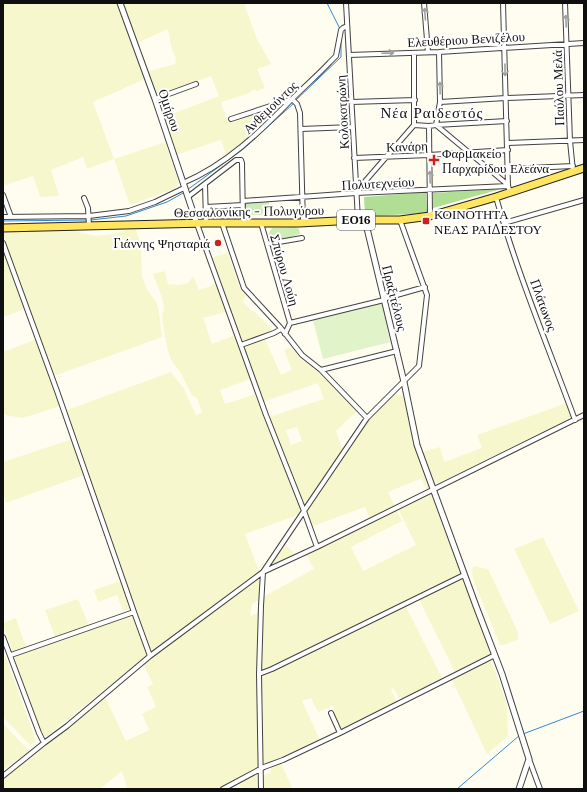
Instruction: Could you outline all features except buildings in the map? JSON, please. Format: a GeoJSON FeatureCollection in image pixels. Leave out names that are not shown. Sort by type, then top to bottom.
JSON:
{"type":"FeatureCollection","features":[{"type":"Feature","properties":{"kind":"main road","name":"Θεσσαλονίκης - Πολυγύρου"},"geometry":{"type":"LineString","coordinates":[[3,228],[15,226],[303,223],[361,220],[400,220],[430,216],[496,197],[509,189],[573,168],[584,168]]}},
{"type":"Feature","properties":{"kind":"street","name":"Ομήρου"},"geometry":{"type":"LineString","coordinates":[[120,3],[198,224]]}},
{"type":"Feature","properties":{"kind":"street","name":"Κολοκοτρώνη"},"geometry":{"type":"LineString","coordinates":[[346,3],[356,193],[361,220]]}},
{"type":"Feature","properties":{"kind":"street"},"geometry":{"type":"LineString","coordinates":[[424,3],[428,52]]}},
{"type":"Feature","properties":{"kind":"street"},"geometry":{"type":"LineString","coordinates":[[503,3],[509,189]]}},
{"type":"Feature","properties":{"kind":"street","name":"Παύλου Μελά"},"geometry":{"type":"LineString","coordinates":[[565,3],[570,140],[573,168]]}},
{"type":"Feature","properties":{"kind":"street","name":"Ανθεμούντος"},"geometry":{"type":"LineString","coordinates":[[3,217],[89,216],[129,211],[155,202],[184,185],[246,143],[274,119],[336,56],[341,30],[347,26]]}},
{"type":"Feature","properties":{"kind":"street","name":"Ελευθέριου Βενιζέλου"},"geometry":{"type":"LineString","coordinates":[[349,55],[439,52],[584,43]]}},
{"type":"Feature","properties":{"kind":"street"},"geometry":{"type":"LineString","coordinates":[[436,125],[440,102],[439,52]]}},
{"type":"Feature","properties":{"kind":"street"},"geometry":{"type":"LineString","coordinates":[[356,193],[414,125],[414,53]]}},
{"type":"Feature","properties":{"kind":"street"},"geometry":{"type":"LineString","coordinates":[[155,99],[196,84]]}},
{"type":"Feature","properties":{"kind":"street"},"geometry":{"type":"LineString","coordinates":[[440,102],[584,95]]}},
{"type":"Feature","properties":{"kind":"street"},"geometry":{"type":"LineString","coordinates":[[231,119],[292,99],[299,109],[303,223]]}},
{"type":"Feature","properties":{"kind":"street"},"geometry":{"type":"LineString","coordinates":[[351,102],[415,100]]}},
{"type":"Feature","properties":{"kind":"street"},"geometry":{"type":"LineString","coordinates":[[414,125],[429,126],[507,121]]}},
{"type":"Feature","properties":{"kind":"street"},"geometry":{"type":"LineString","coordinates":[[436,125],[471,153],[509,189]]}},
{"type":"Feature","properties":{"kind":"street"},"geometry":{"type":"LineString","coordinates":[[429,126],[430,216]]}},
{"type":"Feature","properties":{"kind":"street"},"geometry":{"type":"LineString","coordinates":[[300,130],[352,127]]}},
{"type":"Feature","properties":{"kind":"street"},"geometry":{"type":"LineString","coordinates":[[508,142],[584,140]]}},
{"type":"Feature","properties":{"kind":"street","name":"Κανάρη"},"geometry":{"type":"LineString","coordinates":[[354,158],[508,150]]}},
{"type":"Feature","properties":{"kind":"street"},"geometry":{"type":"LineString","coordinates":[[189,196],[236,160],[241,160],[243,223]]}},
{"type":"Feature","properties":{"kind":"street"},"geometry":{"type":"LineString","coordinates":[[508,169],[573,168]]}},
{"type":"Feature","properties":{"kind":"street"},"geometry":{"type":"LineString","coordinates":[[205,184],[206,223]]}},
{"type":"Feature","properties":{"kind":"street","name":"Πολυτεχνείου"},"geometry":{"type":"LineString","coordinates":[[206,207],[356,193],[509,189]]}},
{"type":"Feature","properties":{"kind":"street"},"geometry":{"type":"LineString","coordinates":[[3,194],[11,217]]}},
{"type":"Feature","properties":{"kind":"street","name":"Πλάτωνος"},"geometry":{"type":"LineString","coordinates":[[496,197],[575,420]]}},
{"type":"Feature","properties":{"kind":"street"},"geometry":{"type":"LineString","coordinates":[[84,198],[88,208],[89,226]]}},
{"type":"Feature","properties":{"kind":"street"},"geometry":{"type":"LineString","coordinates":[[504,223],[584,200]]}},
{"type":"Feature","properties":{"kind":"street","name":"Πραξιτέλους"},"geometry":{"type":"LineString","coordinates":[[361,220],[397,351],[416,440],[464,575],[496,655],[529,759]]}},
{"type":"Feature","properties":{"kind":"street"},"geometry":{"type":"LineString","coordinates":[[261,789],[259,674],[263,572],[367,418],[419,366],[427,295],[400,220]]}},
{"type":"Feature","properties":{"kind":"street"},"geometry":{"type":"LineString","coordinates":[[222,223],[244,288],[302,355],[321,370],[367,418]]}},
{"type":"Feature","properties":{"kind":"street","name":"Σπύρου Λούη"},"geometry":{"type":"LineString","coordinates":[[261,223],[290,323]]}},
{"type":"Feature","properties":{"kind":"street"},"geometry":{"type":"LineString","coordinates":[[198,224],[285,466],[317,547]]}},
{"type":"Feature","properties":{"kind":"street"},"geometry":{"type":"LineString","coordinates":[[267,244],[302,238]]}},
{"type":"Feature","properties":{"kind":"street"},"geometry":{"type":"LineString","coordinates":[[3,244],[150,656]]}},
{"type":"Feature","properties":{"kind":"street"},"geometry":{"type":"LineString","coordinates":[[285,334],[290,323],[384,300],[386,298],[425,287]]}},
{"type":"Feature","properties":{"kind":"street"},"geometry":{"type":"LineString","coordinates":[[241,345],[281,329]]}},
{"type":"Feature","properties":{"kind":"street"},"geometry":{"type":"LineString","coordinates":[[321,370],[397,351]]}},
{"type":"Feature","properties":{"kind":"street"},"geometry":{"type":"LineString","coordinates":[[3,776],[67,726],[150,656],[263,572],[317,547],[584,415]]}},
{"type":"Feature","properties":{"kind":"street"},"geometry":{"type":"LineString","coordinates":[[259,674],[464,575]]}},
{"type":"Feature","properties":{"kind":"street"},"geometry":{"type":"LineString","coordinates":[[11,655],[134,612]]}},
{"type":"Feature","properties":{"kind":"street"},"geometry":{"type":"LineString","coordinates":[[3,636],[44,743]]}},
{"type":"Feature","properties":{"kind":"street"},"geometry":{"type":"LineString","coordinates":[[223,789],[261,769],[340,733],[496,655]]}},
{"type":"Feature","properties":{"kind":"street"},"geometry":{"type":"LineString","coordinates":[[331,712],[340,733]]}},
{"type":"Feature","properties":{"kind":"street"},"geometry":{"type":"LineString","coordinates":[[519,789],[529,759]]}},
{"type":"Feature","properties":{"kind":"street"},"geometry":{"type":"LineString","coordinates":[[529,759],[540,789]]}},
{"type":"Feature","properties":{"kind":"green space"},"geometry":{"type":"Polygon","coordinates":[[[3,3],[117,3],[145,79],[93,102],[114,159],[87,169],[83,157],[51,170],[59,196],[40,197],[33,176],[3,186],[3,3]]]}},
{"type":"Feature","properties":{"kind":"green space"},"geometry":{"type":"Polygon","coordinates":[[[123,3],[244,3],[257,39],[271,64],[257,69],[265,88],[257,91],[254,90],[247,94],[221,102],[226,119],[228,122],[287,102],[242,144],[226,155],[221,140],[176,155],[164,117],[219,96],[211,76],[156,96],[147,72],[175,64],[176,58],[172,50],[168,29],[137,43],[123,3]]]}},
{"type":"Feature","properties":{"kind":"green space"},"geometry":{"type":"Polygon","coordinates":[[[165,142],[179,183],[174,189],[130,205],[114,159],[165,142]]]}},
{"type":"Feature","properties":{"kind":"green space"},"geometry":{"type":"Polygon","coordinates":[[[501,189],[433,208],[433,193],[501,189]]]}},
{"type":"Feature","properties":{"kind":"green space"},"geometry":{"type":"Polygon","coordinates":[[[426,192],[427,212],[365,216],[364,197],[426,192]]]}},
{"type":"Feature","properties":{"kind":"green space"},"geometry":{"type":"Polygon","coordinates":[[[269,202],[270,214],[245,216],[244,203],[269,202]]]}},
{"type":"Feature","properties":{"kind":"green space"},"geometry":{"type":"Polygon","coordinates":[[[135,227],[141,245],[142,276],[147,290],[156,301],[162,337],[54,376],[18,278],[3,234],[4,231],[68,228],[94,236],[115,234],[135,227]]]}},
{"type":"Feature","properties":{"kind":"green space"},"geometry":{"type":"Polygon","coordinates":[[[296,227],[299,229],[300,234],[272,243],[269,240],[269,234],[272,228],[296,227]]]}},
{"type":"Feature","properties":{"kind":"green space"},"geometry":{"type":"Polygon","coordinates":[[[3,245],[25,309],[3,317],[3,245]]]}},
{"type":"Feature","properties":{"kind":"green space"},"geometry":{"type":"Polygon","coordinates":[[[228,253],[240,288],[246,294],[243,302],[272,330],[271,333],[246,342],[242,341],[212,257],[228,253]]]}},
{"type":"Feature","properties":{"kind":"green space"},"geometry":{"type":"Polygon","coordinates":[[[165,271],[168,284],[184,284],[189,282],[193,276],[199,290],[217,284],[226,312],[203,318],[212,344],[235,335],[251,379],[220,390],[225,404],[256,394],[301,510],[298,515],[245,534],[259,571],[151,653],[67,410],[171,372],[184,389],[196,415],[202,413],[197,398],[192,395],[180,372],[171,360],[167,348],[162,317],[164,308],[153,274],[165,271]]]}},
{"type":"Feature","properties":{"kind":"green space"},"geometry":{"type":"Polygon","coordinates":[[[382,302],[390,342],[323,359],[313,320],[382,302]]]}},
{"type":"Feature","properties":{"kind":"green space"},"geometry":{"type":"Polygon","coordinates":[[[37,339],[60,406],[23,418],[5,415],[3,409],[3,352],[37,339]]]}},
{"type":"Feature","properties":{"kind":"green space"},"geometry":{"type":"Polygon","coordinates":[[[265,339],[281,375],[292,370],[284,350],[292,347],[299,357],[322,375],[357,411],[336,431],[343,451],[305,505],[303,505],[269,417],[324,399],[318,383],[263,402],[243,346],[265,339]],[[297,427],[286,430],[291,445],[302,441],[297,427]]]}},
{"type":"Feature","properties":{"kind":"green space"},"geometry":{"type":"Polygon","coordinates":[[[394,394],[404,396],[413,441],[430,489],[427,491],[422,480],[420,479],[388,492],[395,507],[370,519],[365,507],[311,527],[306,510],[368,419],[394,394]]]}},
{"type":"Feature","properties":{"kind":"green space"},"geometry":{"type":"Polygon","coordinates":[[[567,403],[572,417],[435,485],[423,452],[440,447],[444,462],[482,448],[477,435],[567,403]]]}},
{"type":"Feature","properties":{"kind":"green space"},"geometry":{"type":"Polygon","coordinates":[[[72,439],[84,475],[6,503],[3,494],[3,462],[72,439]]]}},
{"type":"Feature","properties":{"kind":"green space"},"geometry":{"type":"Polygon","coordinates":[[[429,493],[432,493],[492,654],[455,672],[417,596],[404,603],[442,678],[402,699],[393,688],[391,690],[397,702],[341,730],[334,716],[333,706],[318,712],[311,698],[302,701],[320,740],[264,765],[262,674],[263,597],[314,569],[306,554],[396,509],[402,521],[351,547],[363,571],[416,545],[398,509],[429,493]]]}},
{"type":"Feature","properties":{"kind":"green space"},"geometry":{"type":"Polygon","coordinates":[[[543,537],[579,611],[550,624],[514,549],[543,537]]]}},
{"type":"Feature","properties":{"kind":"green space"},"geometry":{"type":"Polygon","coordinates":[[[283,542],[296,555],[269,568],[267,567],[283,542]]]}},
{"type":"Feature","properties":{"kind":"green space"},"geometry":{"type":"Polygon","coordinates":[[[474,566],[488,569],[518,632],[517,640],[500,645],[473,579],[472,570],[474,566]]]}},
{"type":"Feature","properties":{"kind":"green space"},"geometry":{"type":"Polygon","coordinates":[[[255,580],[259,580],[259,600],[252,604],[250,616],[258,613],[258,767],[219,789],[127,789],[122,771],[100,789],[3,789],[3,778],[105,697],[126,741],[149,730],[142,714],[156,707],[147,687],[153,684],[143,664],[255,580]]]}},
{"type":"Feature","properties":{"kind":"green space"},"geometry":{"type":"Polygon","coordinates":[[[121,581],[131,608],[123,611],[117,595],[98,602],[94,590],[121,581]]]}},
{"type":"Feature","properties":{"kind":"green space"},"geometry":{"type":"Polygon","coordinates":[[[78,599],[89,625],[55,637],[45,610],[78,599]]]}},
{"type":"Feature","properties":{"kind":"green space"},"geometry":{"type":"Polygon","coordinates":[[[131,615],[133,616],[147,655],[47,736],[44,736],[14,657],[131,615]]]}},
{"type":"Feature","properties":{"kind":"green space"},"geometry":{"type":"Polygon","coordinates":[[[16,618],[26,647],[13,652],[3,623],[16,618]]]}},
{"type":"Feature","properties":{"kind":"green space"},"geometry":{"type":"Polygon","coordinates":[[[3,655],[5,655],[34,735],[35,742],[30,745],[3,717],[3,655]]]}},
{"type":"Feature","properties":{"kind":"green space"},"geometry":{"type":"Polygon","coordinates":[[[491,662],[494,668],[507,705],[508,734],[507,737],[487,754],[451,678],[491,662]]]}},
{"type":"Feature","properties":{"kind":"green space"},"geometry":{"type":"Polygon","coordinates":[[[3,723],[29,751],[3,770],[3,723]]]}},
{"type":"Feature","properties":{"kind":"green space"},"geometry":{"type":"Polygon","coordinates":[[[280,762],[293,789],[263,789],[262,776],[271,772],[271,767],[280,762]]]}},
{"type":"Feature","properties":{"kind":"green space"},"geometry":{"type":"Polygon","coordinates":[[[257,771],[259,789],[242,789],[238,782],[257,771]]]}},
{"type":"Feature","properties":{"kind":"waterway"},"geometry":{"type":"LineString","coordinates":[[327,3],[340,29]]}},
{"type":"Feature","properties":{"kind":"waterway"},"geometry":{"type":"LineString","coordinates":[[295,101],[341,57],[341,40]]}},
{"type":"Feature","properties":{"kind":"waterway"},"geometry":{"type":"LineString","coordinates":[[187,190],[242,150],[293,104]]}},
{"type":"Feature","properties":{"kind":"waterway"},"geometry":{"type":"LineString","coordinates":[[91,220],[126,216],[167,202],[185,192]]}},
{"type":"Feature","properties":{"kind":"waterway"},"geometry":{"type":"LineString","coordinates":[[3,221],[88,220]]}},
{"type":"Feature","properties":{"kind":"waterway"},"geometry":{"type":"LineString","coordinates":[[523,734],[584,711]]}},
{"type":"Feature","properties":{"kind":"waterway"},"geometry":{"type":"LineString","coordinates":[[457,789],[520,735]]}},
{"type":"Feature","properties":{"kind":"place","name":"Φαρμακείο Παρχαρίδου Ελεάνα"},"geometry":{"type":"Point","coordinates":[434,160]}},
{"type":"Feature","properties":{"kind":"place","name":"ΚΟΙΝΟΤΗΤΑ ΝΕΑΣ ΡΑΙΔΕΣΤΟΥ"},"geometry":{"type":"Point","coordinates":[426,221]}},
{"type":"Feature","properties":{"kind":"place","name":"Γιάννης Ψησταριά"},"geometry":{"type":"Point","coordinates":[218,243]}},
{"type":"Feature","properties":{"kind":"district","name":"Νέα Ραιδεστός"},"geometry":{"type":"Point","coordinates":[432,113]}}]}
